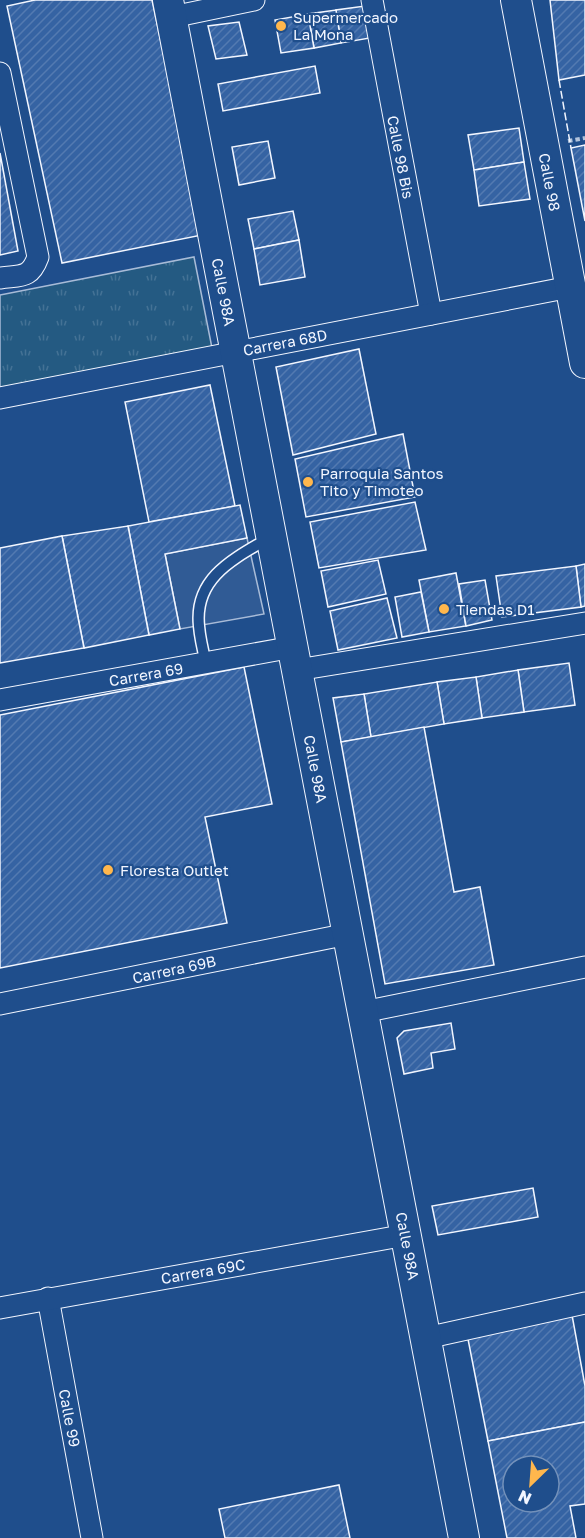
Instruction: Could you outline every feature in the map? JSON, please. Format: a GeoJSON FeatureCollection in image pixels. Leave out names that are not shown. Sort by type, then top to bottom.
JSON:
{"type":"FeatureCollection","features":[{"type":"Feature","properties":{"kind":"street"},"geometry":{"type":"LineString","coordinates":[[170,9],[254,0]]}},
{"type":"Feature","properties":{"kind":"street","name":"Calle 98 Bis"},"geometry":{"type":"LineString","coordinates":[[372,0],[430,314]]}},
{"type":"Feature","properties":{"kind":"street","name":"Calle 98"},"geometry":{"type":"LineString","coordinates":[[516,0],[577,305],[585,363]]}},
{"type":"Feature","properties":{"kind":"street","name":"Calle 98A"},"geometry":{"type":"LineString","coordinates":[[170,9],[464,1538]]}},
{"type":"Feature","properties":{"kind":"street"},"geometry":{"type":"LineString","coordinates":[[0,74],[38,257],[34,266],[26,274],[0,278]]}},
{"type":"Feature","properties":{"kind":"street","name":"Carrera 68D"},"geometry":{"type":"LineString","coordinates":[[0,398],[430,314],[577,305]]}},
{"type":"Feature","properties":{"kind":"street","name":"Carrera 69"},"geometry":{"type":"LineString","coordinates":[[0,700],[206,663],[295,659],[585,623]]}},
{"type":"Feature","properties":{"kind":"street","name":"Carrera 69B"},"geometry":{"type":"LineString","coordinates":[[0,1004],[348,934]]}},
{"type":"Feature","properties":{"kind":"street"},"geometry":{"type":"LineString","coordinates":[[363,1012],[585,967]]}},
{"type":"Feature","properties":{"kind":"street","name":"Carrera 69C"},"geometry":{"type":"LineString","coordinates":[[0,1308],[406,1235]]}},
{"type":"Feature","properties":{"kind":"street","name":"Calle 99"},"geometry":{"type":"LineString","coordinates":[[48,1298],[92,1538]]}},
{"type":"Feature","properties":{"kind":"street"},"geometry":{"type":"LineString","coordinates":[[426,1338],[585,1303]]}},
{"type":"Feature","properties":{"kind":"lane"},"geometry":{"type":"LineString","coordinates":[[206,663],[199,625],[200,606],[204,594],[214,575],[230,560],[272,536]]}},
{"type":"Feature","properties":{"kind":"green space"},"geometry":{"type":"Polygon","coordinates":[[[194,257],[212,348],[0,389],[0,295],[194,257]]]}},
{"type":"Feature","properties":{"kind":"shaded area"},"geometry":{"type":"Polygon","coordinates":[[[247,538],[264,614],[180,629],[165,554],[247,538]]]}},
{"type":"Feature","properties":{"kind":"building"},"geometry":{"type":"Polygon","coordinates":[[[35,0],[152,0],[202,235],[62,263],[7,6],[35,0]]]}},
{"type":"Feature","properties":{"kind":"building"},"geometry":{"type":"Polygon","coordinates":[[[550,0],[585,0],[585,75],[559,80],[550,0]]]}},
{"type":"Feature","properties":{"kind":"building"},"geometry":{"type":"Polygon","coordinates":[[[365,6],[370,38],[341,43],[336,10],[365,6]]]}},
{"type":"Feature","properties":{"kind":"building"},"geometry":{"type":"Polygon","coordinates":[[[336,10],[341,43],[314,48],[308,14],[336,10]]]}},
{"type":"Feature","properties":{"kind":"building"},"geometry":{"type":"Polygon","coordinates":[[[308,14],[314,48],[281,53],[275,20],[308,14]]]}},
{"type":"Feature","properties":{"kind":"building"},"geometry":{"type":"Polygon","coordinates":[[[239,22],[247,55],[216,59],[208,26],[239,22]]]}},
{"type":"Feature","properties":{"kind":"building"},"geometry":{"type":"Polygon","coordinates":[[[315,66],[320,93],[223,111],[218,84],[315,66]]]}},
{"type":"Feature","properties":{"kind":"building"},"geometry":{"type":"Polygon","coordinates":[[[519,128],[524,162],[474,170],[468,135],[519,128]]]}},
{"type":"Feature","properties":{"kind":"building"},"geometry":{"type":"Polygon","coordinates":[[[268,141],[275,178],[239,185],[232,147],[268,141]]]}},
{"type":"Feature","properties":{"kind":"building"},"geometry":{"type":"Polygon","coordinates":[[[585,145],[585,221],[571,148],[585,145]]]}},
{"type":"Feature","properties":{"kind":"building"},"geometry":{"type":"Polygon","coordinates":[[[0,153],[18,251],[0,255],[0,153]]]}},
{"type":"Feature","properties":{"kind":"building"},"geometry":{"type":"Polygon","coordinates":[[[524,162],[530,199],[479,206],[474,170],[524,162]]]}},
{"type":"Feature","properties":{"kind":"building"},"geometry":{"type":"Polygon","coordinates":[[[293,211],[299,240],[254,249],[248,219],[293,211]]]}},
{"type":"Feature","properties":{"kind":"building"},"geometry":{"type":"Polygon","coordinates":[[[299,240],[305,277],[260,285],[254,249],[299,240]]]}},
{"type":"Feature","properties":{"kind":"building"},"geometry":{"type":"Polygon","coordinates":[[[359,349],[376,434],[293,455],[276,367],[359,349]]]}},
{"type":"Feature","properties":{"kind":"building"},"geometry":{"type":"Polygon","coordinates":[[[210,385],[235,506],[149,522],[125,402],[210,385]]]}},
{"type":"Feature","properties":{"kind":"building"},"geometry":{"type":"Polygon","coordinates":[[[403,434],[415,497],[306,517],[295,459],[403,434]]]}},
{"type":"Feature","properties":{"kind":"building"},"geometry":{"type":"Polygon","coordinates":[[[415,502],[426,550],[319,568],[310,522],[415,502]]]}},
{"type":"Feature","properties":{"kind":"building"},"geometry":{"type":"Polygon","coordinates":[[[240,505],[247,538],[165,554],[180,629],[149,635],[128,526],[240,505]]]}},
{"type":"Feature","properties":{"kind":"building"},"geometry":{"type":"Polygon","coordinates":[[[128,526],[149,635],[84,648],[62,536],[128,526]]]}},
{"type":"Feature","properties":{"kind":"building"},"geometry":{"type":"Polygon","coordinates":[[[62,536],[84,648],[0,663],[0,548],[62,536]]]}},
{"type":"Feature","properties":{"kind":"building"},"geometry":{"type":"Polygon","coordinates":[[[378,560],[386,594],[328,607],[321,571],[378,560]]]}},
{"type":"Feature","properties":{"kind":"building"},"geometry":{"type":"Polygon","coordinates":[[[585,564],[585,606],[581,607],[576,566],[585,564]]]}},
{"type":"Feature","properties":{"kind":"building"},"geometry":{"type":"Polygon","coordinates":[[[576,566],[581,607],[502,617],[496,576],[576,566]]]}},
{"type":"Feature","properties":{"kind":"building","name":"Tiendas D1"},"geometry":{"type":"Polygon","coordinates":[[[456,573],[466,626],[429,632],[419,580],[456,573]]]}},
{"type":"Feature","properties":{"kind":"building"},"geometry":{"type":"Polygon","coordinates":[[[485,580],[492,620],[466,626],[459,584],[485,580]]]}},
{"type":"Feature","properties":{"kind":"building"},"geometry":{"type":"Polygon","coordinates":[[[421,592],[429,632],[402,637],[395,597],[421,592]]]}},
{"type":"Feature","properties":{"kind":"building"},"geometry":{"type":"Polygon","coordinates":[[[387,598],[397,638],[338,650],[330,611],[387,598]]]}},
{"type":"Feature","properties":{"kind":"building"},"geometry":{"type":"Polygon","coordinates":[[[569,663],[575,705],[524,712],[518,670],[569,663]]]}},
{"type":"Feature","properties":{"kind":"building","name":"Floresta Outlet"},"geometry":{"type":"Polygon","coordinates":[[[244,667],[272,804],[205,817],[227,923],[0,968],[0,715],[244,667]]]}},
{"type":"Feature","properties":{"kind":"building"},"geometry":{"type":"Polygon","coordinates":[[[518,670],[524,712],[482,718],[476,677],[518,670]]]}},
{"type":"Feature","properties":{"kind":"building"},"geometry":{"type":"Polygon","coordinates":[[[476,677],[482,718],[444,724],[437,682],[476,677]]]}},
{"type":"Feature","properties":{"kind":"building"},"geometry":{"type":"Polygon","coordinates":[[[437,682],[444,724],[371,737],[364,694],[437,682]]]}},
{"type":"Feature","properties":{"kind":"building"},"geometry":{"type":"Polygon","coordinates":[[[364,694],[371,737],[341,742],[333,698],[364,694]]]}},
{"type":"Feature","properties":{"kind":"building"},"geometry":{"type":"Polygon","coordinates":[[[424,727],[454,892],[480,887],[494,965],[385,984],[341,742],[424,727]]]}},
{"type":"Feature","properties":{"kind":"building"},"geometry":{"type":"Polygon","coordinates":[[[451,1023],[455,1049],[431,1053],[433,1068],[404,1074],[397,1038],[404,1031],[451,1023]]]}},
{"type":"Feature","properties":{"kind":"building"},"geometry":{"type":"Polygon","coordinates":[[[533,1188],[538,1217],[438,1235],[432,1206],[533,1188]]]}},
{"type":"Feature","properties":{"kind":"building"},"geometry":{"type":"Polygon","coordinates":[[[572,1315],[585,1386],[585,1422],[488,1441],[467,1334],[572,1315]]]}},
{"type":"Feature","properties":{"kind":"building"},"geometry":{"type":"Polygon","coordinates":[[[585,1422],[585,1504],[570,1506],[576,1538],[507,1538],[502,1514],[561,1514],[561,1454],[501,1454],[501,1507],[488,1441],[585,1422]]]}},
{"type":"Feature","properties":{"kind":"building"},"geometry":{"type":"Polygon","coordinates":[[[339,1485],[350,1538],[225,1538],[219,1509],[339,1485]]]}},
{"type":"Feature","properties":{"kind":"fence"},"geometry":{"type":"LineString","coordinates":[[559,80],[571,148]]}},
{"type":"Feature","properties":{"kind":"place","name":"Supermercado La Mona"},"geometry":{"type":"Point","coordinates":[281,26]}},
{"type":"Feature","properties":{"kind":"place","name":"Parroquia Santos Tito y Timoteo"},"geometry":{"type":"Point","coordinates":[308,482]}},
{"type":"Feature","properties":{"kind":"place","name":"Tiendas D1"},"geometry":{"type":"Point","coordinates":[444,609]}},
{"type":"Feature","properties":{"kind":"place","name":"Floresta Outlet"},"geometry":{"type":"Point","coordinates":[108,870]}}]}
